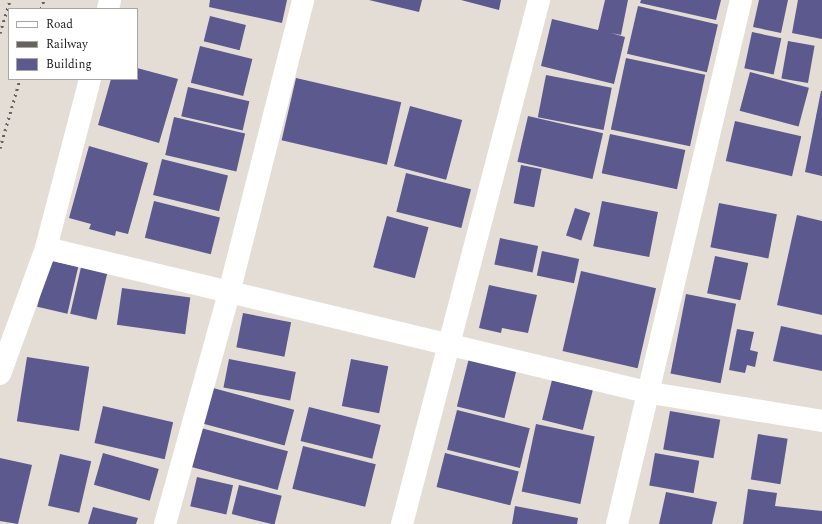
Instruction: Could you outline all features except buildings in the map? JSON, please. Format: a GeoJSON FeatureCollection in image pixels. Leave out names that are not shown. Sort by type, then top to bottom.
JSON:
{"type":"FeatureCollection","features":[{"type":"Feature","properties":{"kind":"street"},"geometry":{"type":"LineString","coordinates":[[165,524],[229,293],[303,0]]}},
{"type":"Feature","properties":{"kind":"street"},"geometry":{"type":"LineString","coordinates":[[402,524],[447,346],[539,0]]}},
{"type":"Feature","properties":{"kind":"street"},"geometry":{"type":"LineString","coordinates":[[617,524],[651,393],[741,0]]}},
{"type":"Feature","properties":{"kind":"street"},"geometry":{"type":"LineString","coordinates":[[0,374],[46,248],[90,80]]}},
{"type":"Feature","properties":{"kind":"street"},"geometry":{"type":"LineString","coordinates":[[46,248],[447,346],[651,393],[822,421]]}},
{"type":"Feature","properties":{"kind":"railway"},"geometry":{"type":"LineString","coordinates":[[0,33],[10,0]]}},
{"type":"Feature","properties":{"kind":"railway"},"geometry":{"type":"LineString","coordinates":[[41,8],[44,0]]}},
{"type":"Feature","properties":{"kind":"railway"},"geometry":{"type":"LineString","coordinates":[[0,148],[20,80]]}}]}
